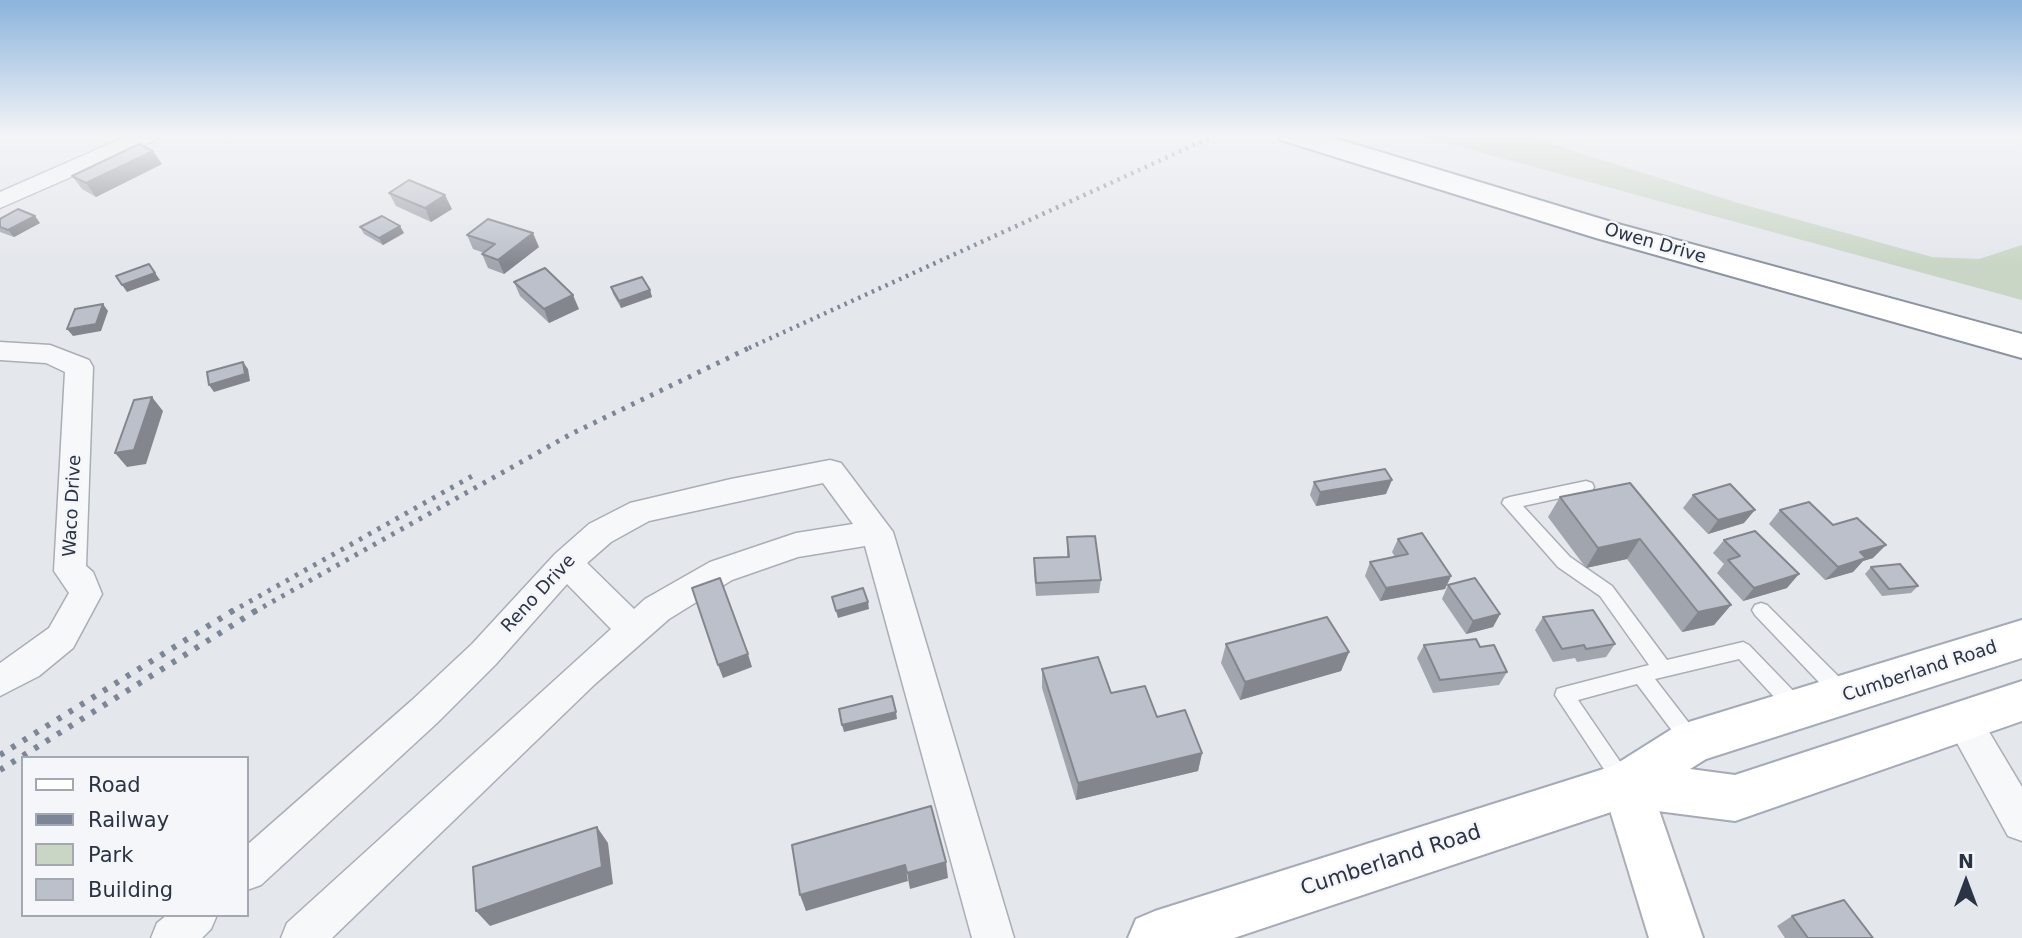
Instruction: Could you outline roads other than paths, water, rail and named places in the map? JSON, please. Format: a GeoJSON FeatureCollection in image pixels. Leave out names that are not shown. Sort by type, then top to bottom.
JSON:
{"type":"FeatureCollection","features":[{"type":"Feature","properties":{"kind":"main road","name":"Owen Drive"},"geometry":{"type":"LineString","coordinates":[[1434,178],[1607,231],[2022,346]]}},
{"type":"Feature","properties":{"kind":"main road","name":"Owen Drive"},"geometry":{"type":"LineString","coordinates":[[1505,178],[2022,323]]}},
{"type":"Feature","properties":{"kind":"main road","name":"Cumberland Road"},"geometry":{"type":"LineString","coordinates":[[1156,938],[1626,784],[1692,742],[2022,639]]}},
{"type":"Feature","properties":{"kind":"main road","name":"Cumberland Road"},"geometry":{"type":"LineString","coordinates":[[1626,784],[1735,799],[2022,701]]}},
{"type":"Feature","properties":{"kind":"main road"},"geometry":{"type":"LineString","coordinates":[[1626,784],[1676,938]]}},
{"type":"Feature","properties":{"kind":"street"},"geometry":{"type":"LineString","coordinates":[[0,201],[52,178]]}},
{"type":"Feature","properties":{"kind":"street","name":"Waco Drive"},"geometry":{"type":"LineString","coordinates":[[0,351],[50,354],[79,367],[70,570],[82,581],[86,594],[61,638],[27,666],[0,681]]}},
{"type":"Feature","properties":{"kind":"street","name":"Reno Drive"},"geometry":{"type":"LineString","coordinates":[[248,870],[444,693],[484,654],[566,563],[600,533],[641,511],[830,471],[877,532],[993,938]]}},
{"type":"Feature","properties":{"kind":"street"},"geometry":{"type":"LineString","coordinates":[[302,938],[583,673],[657,610],[721,571],[796,545],[877,532]]}},
{"type":"Feature","properties":{"kind":"street"},"geometry":{"type":"LineString","coordinates":[[566,563],[634,630]]}},
{"type":"Feature","properties":{"kind":"street"},"geometry":{"type":"LineString","coordinates":[[1963,721],[2022,823]]}},
{"type":"Feature","properties":{"kind":"street"},"geometry":{"type":"LineString","coordinates":[[172,938],[195,917]]}},
{"type":"Feature","properties":{"kind":"lane"},"geometry":{"type":"LineString","coordinates":[[1586,487],[1510,503],[1564,562],[1606,591],[1663,669]]}},
{"type":"Feature","properties":{"kind":"lane"},"geometry":{"type":"LineString","coordinates":[[1761,610],[1844,695]]}},
{"type":"Feature","properties":{"kind":"lane"},"geometry":{"type":"LineString","coordinates":[[1626,784],[1564,695],[1743,650],[1799,710]]}},
{"type":"Feature","properties":{"kind":"lane"},"geometry":{"type":"LineString","coordinates":[[1641,675],[1692,742]]}},
{"type":"Feature","properties":{"kind":"railway"},"geometry":{"type":"LineString","coordinates":[[749,348],[1122,178]]}},
{"type":"Feature","properties":{"kind":"railway"},"geometry":{"type":"LineString","coordinates":[[254,612],[571,434],[753,346]]}},
{"type":"Feature","properties":{"kind":"railway"},"geometry":{"type":"LineString","coordinates":[[231,612],[474,475]]}},
{"type":"Feature","properties":{"kind":"railway"},"geometry":{"type":"LineString","coordinates":[[0,755],[234,610]]}},
{"type":"Feature","properties":{"kind":"railway"},"geometry":{"type":"LineString","coordinates":[[22,756],[257,610]]}},
{"type":"Feature","properties":{"kind":"railway"},"geometry":{"type":"LineString","coordinates":[[0,770],[21,757]]}}]}
